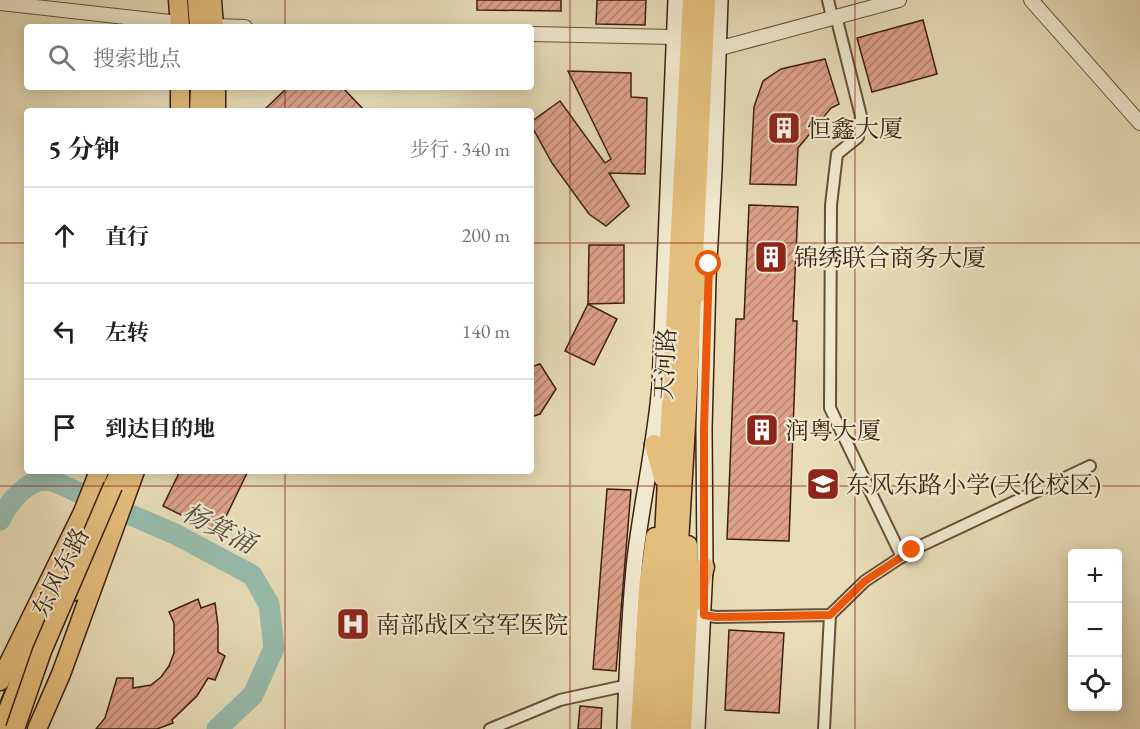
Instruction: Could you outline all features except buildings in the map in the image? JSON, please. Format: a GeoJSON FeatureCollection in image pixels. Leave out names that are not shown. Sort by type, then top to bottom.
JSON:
{"type":"FeatureCollection","features":[{"type":"Feature","properties":{"kind":"highway"},"geometry":{"type":"LineString","coordinates":[[178,0],[179,24]]}},
{"type":"Feature","properties":{"kind":"highway"},"geometry":{"type":"LineString","coordinates":[[197,0],[199,24]]}},
{"type":"Feature","properties":{"kind":"highway"},"geometry":{"type":"LineString","coordinates":[[212,0],[214,24]]}},
{"type":"Feature","properties":{"kind":"highway","name":"天河路"},"geometry":{"type":"LineString","coordinates":[[668,729],[674,490],[672,413],[692,0]]}},
{"type":"Feature","properties":{"kind":"highway","name":"天河路"},"geometry":{"type":"LineString","coordinates":[[654,729],[663,585],[692,307],[706,0]]}},
{"type":"Feature","properties":{"kind":"highway"},"geometry":{"type":"LineString","coordinates":[[703,79],[717,49]]}},
{"type":"Feature","properties":{"kind":"highway"},"geometry":{"type":"LineString","coordinates":[[180,90],[180,108]]}},
{"type":"Feature","properties":{"kind":"highway"},"geometry":{"type":"LineString","coordinates":[[199,108],[200,90]]}},
{"type":"Feature","properties":{"kind":"highway"},"geometry":{"type":"LineString","coordinates":[[216,90],[216,108]]}},
{"type":"Feature","properties":{"kind":"highway"},"geometry":{"type":"LineString","coordinates":[[692,307],[709,264]]}},
{"type":"Feature","properties":{"kind":"highway"},"geometry":{"type":"LineString","coordinates":[[654,444],[674,490],[689,564],[696,619]]}},
{"type":"Feature","properties":{"kind":"highway","name":"东风东路"},"geometry":{"type":"LineString","coordinates":[[83,512],[98,474]]}},
{"type":"Feature","properties":{"kind":"highway"},"geometry":{"type":"LineString","coordinates":[[14,729],[49,634],[119,474]]}},
{"type":"Feature","properties":{"kind":"highway","name":"东风东路"},"geometry":{"type":"LineString","coordinates":[[120,508],[134,474]]}},
{"type":"Feature","properties":{"kind":"highway"},"geometry":{"type":"LineString","coordinates":[[640,729],[635,684],[651,560],[674,490]]}},
{"type":"Feature","properties":{"kind":"highway"},"geometry":{"type":"LineString","coordinates":[[37,729],[64,664],[120,508]]}},
{"type":"Feature","properties":{"kind":"highway"},"geometry":{"type":"LineString","coordinates":[[0,681],[83,512]]}},
{"type":"Feature","properties":{"kind":"highway"},"geometry":{"type":"LineString","coordinates":[[682,729],[705,567]]}},
{"type":"Feature","properties":{"kind":"main road"},"geometry":{"type":"LineString","coordinates":[[626,729],[635,684],[635,560],[654,444],[661,363],[676,0]]}},
{"type":"Feature","properties":{"kind":"main road"},"geometry":{"type":"LineString","coordinates":[[705,567],[704,437],[720,0]]}},
{"type":"Feature","properties":{"kind":"main road","name":"东风东路"},"geometry":{"type":"LineString","coordinates":[[14,729],[61,621],[120,508]]}},
{"type":"Feature","properties":{"kind":"main road","name":"东风东路"},"geometry":{"type":"LineString","coordinates":[[0,727],[52,600],[83,512]]}},
{"type":"Feature","properties":{"kind":"main road"},"geometry":{"type":"LineString","coordinates":[[696,619],[697,729]]}},
{"type":"Feature","properties":{"kind":"street"},"geometry":{"type":"LineString","coordinates":[[828,0],[861,116],[858,137],[837,154],[831,205],[830,408],[902,556]]}},
{"type":"Feature","properties":{"kind":"street"},"geometry":{"type":"LineString","coordinates":[[717,49],[899,0]]}},
{"type":"Feature","properties":{"kind":"street"},"geometry":{"type":"LineString","coordinates":[[1030,0],[1140,123]]}},
{"type":"Feature","properties":{"kind":"street"},"geometry":{"type":"LineString","coordinates":[[0,3],[171,24]]}},
{"type":"Feature","properties":{"kind":"street"},"geometry":{"type":"LineString","coordinates":[[534,34],[674,37]]}},
{"type":"Feature","properties":{"kind":"street"},"geometry":{"type":"LineString","coordinates":[[824,729],[830,615],[865,581],[912,550],[1090,466]]}},
{"type":"Feature","properties":{"kind":"street"},"geometry":{"type":"LineString","coordinates":[[696,619],[830,615]]}},
{"type":"Feature","properties":{"kind":"street"},"geometry":{"type":"LineString","coordinates":[[490,729],[560,700],[635,684]]}},
{"type":"Feature","properties":{"kind":"waterway","name":"杨箕涌"},"geometry":{"type":"LineString","coordinates":[[0,520],[14,499],[35,482],[51,481],[82,494]]}},
{"type":"Feature","properties":{"kind":"waterway","name":"杨箕涌"},"geometry":{"type":"LineString","coordinates":[[103,503],[175,534],[252,575],[269,604],[274,648],[253,695],[217,729]]}},
{"type":"Feature","properties":{"kind":"place","name":"恒鑫大厦"},"geometry":{"type":"Point","coordinates":[784,128]}},
{"type":"Feature","properties":{"kind":"place","name":"锦绣联合商务大厦"},"geometry":{"type":"Point","coordinates":[771,257]}},
{"type":"Feature","properties":{"kind":"place","name":"润粤大厦"},"geometry":{"type":"Point","coordinates":[762,430]}},
{"type":"Feature","properties":{"kind":"place","name":"东风东路小学(天伦校区)"},"geometry":{"type":"Point","coordinates":[823,484]}},
{"type":"Feature","properties":{"kind":"place","name":"南部战区空军医院"},"geometry":{"type":"Point","coordinates":[353,624]}},
{"type":"Feature","properties":{"kind":"route"},"geometry":{"type":"LineString","coordinates":[[709,264],[704,428],[704,615],[716,617],[830,615],[865,581],[912,550]]}}]}
